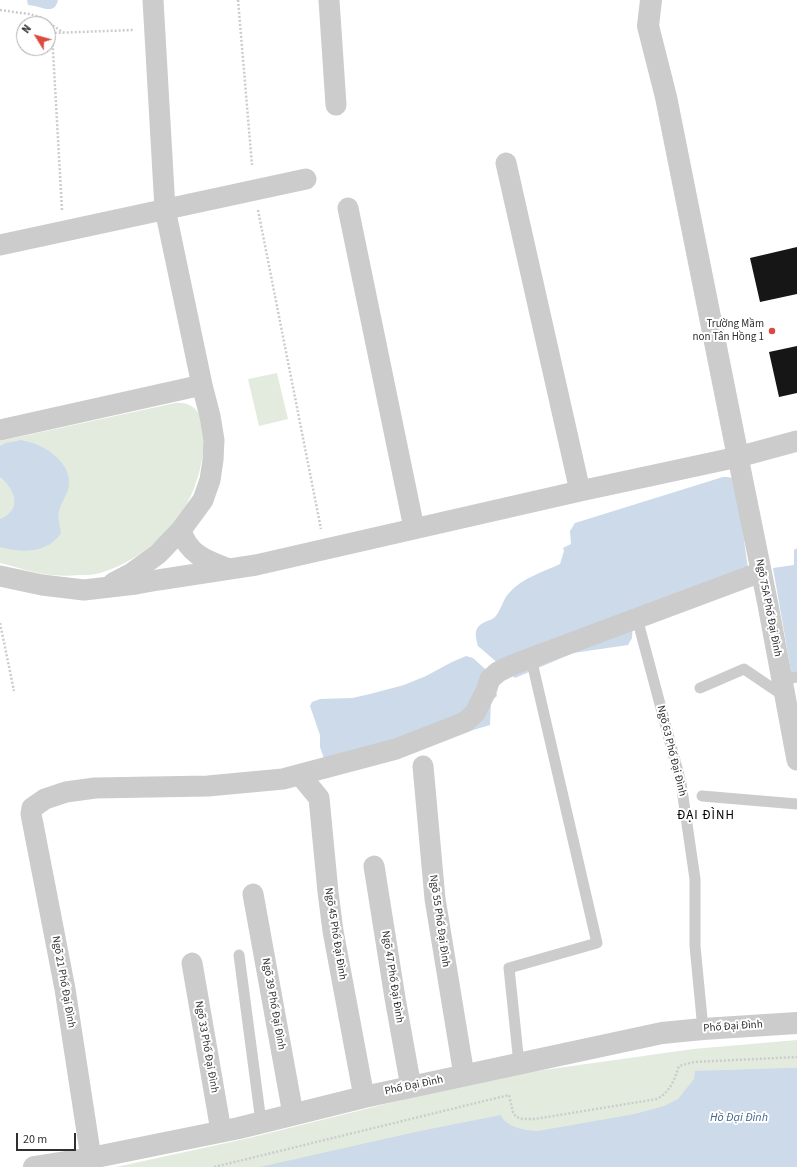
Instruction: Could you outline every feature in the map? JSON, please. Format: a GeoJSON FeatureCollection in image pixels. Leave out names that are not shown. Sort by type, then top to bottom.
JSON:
{"type":"FeatureCollection","features":[{"type":"Feature","properties":{"kind":"street"},"geometry":{"type":"LineString","coordinates":[[103,589],[132,572],[158,554],[181,530],[202,500],[210,480],[213,460],[214,440],[210,416],[202,385],[165,209],[153,0]]}},
{"type":"Feature","properties":{"kind":"street"},"geometry":{"type":"LineString","coordinates":[[329,0],[336,105]]}},
{"type":"Feature","properties":{"kind":"street"},"geometry":{"type":"LineString","coordinates":[[651,0],[648,26],[666,97],[738,457]]}},
{"type":"Feature","properties":{"kind":"street"},"geometry":{"type":"LineString","coordinates":[[506,163],[580,491]]}},
{"type":"Feature","properties":{"kind":"street"},"geometry":{"type":"LineString","coordinates":[[0,245],[306,179]]}},
{"type":"Feature","properties":{"kind":"street"},"geometry":{"type":"LineString","coordinates":[[348,208],[414,528]]}},
{"type":"Feature","properties":{"kind":"street"},"geometry":{"type":"LineString","coordinates":[[0,430],[202,385]]}},
{"type":"Feature","properties":{"kind":"street"},"geometry":{"type":"LineString","coordinates":[[0,576],[42,586],[84,590],[103,589],[256,565],[414,528],[738,457],[797,441]]}},
{"type":"Feature","properties":{"kind":"street","name":"Ngõ 75A Phố Đại Đình"},"geometry":{"type":"LineString","coordinates":[[738,457],[761,572],[788,684],[797,760]]}},
{"type":"Feature","properties":{"kind":"street"},"geometry":{"type":"LineString","coordinates":[[181,530],[183,538],[189,547],[197,554],[208,561],[229,569]]}},
{"type":"Feature","properties":{"kind":"street"},"geometry":{"type":"LineString","coordinates":[[300,775],[396,749],[464,722],[475,713],[490,679],[498,672],[531,658],[761,572]]}},
{"type":"Feature","properties":{"kind":"street","name":"Ngõ 55 Phố Đại Đình"},"geometry":{"type":"LineString","coordinates":[[423,766],[435,899],[464,1075]]}},
{"type":"Feature","properties":{"kind":"street","name":"Ngõ 21 Phố Đại Đình"},"geometry":{"type":"LineString","coordinates":[[91,1158],[65,989],[30,814],[32,808],[44,799],[66,792],[95,788],[208,786],[283,779],[300,775]]}},
{"type":"Feature","properties":{"kind":"street","name":"Ngõ 45 Phố Đại Đình"},"geometry":{"type":"LineString","coordinates":[[300,775],[319,798],[333,932],[364,1097]]}},
{"type":"Feature","properties":{"kind":"street","name":"Ngõ 47 Phố Đại Đình"},"geometry":{"type":"LineString","coordinates":[[374,866],[411,1087]]}},
{"type":"Feature","properties":{"kind":"street","name":"Ngõ 39 Phố Đại Đình"},"geometry":{"type":"LineString","coordinates":[[253,894],[293,1114]]}},
{"type":"Feature","properties":{"kind":"street","name":"Ngõ 33 Phố Đại Đình"},"geometry":{"type":"LineString","coordinates":[[192,963],[221,1132]]}},
{"type":"Feature","properties":{"kind":"street","name":"Phố Đại Đình"},"geometry":{"type":"LineString","coordinates":[[34,1167],[91,1158],[221,1132],[364,1097],[662,1033],[703,1029],[797,1024]]}},
{"type":"Feature","properties":{"kind":"lane","name":"Ngõ 63 Phố Đại Đình"},"geometry":{"type":"LineString","coordinates":[[637,618],[682,791],[695,879],[695,946],[703,1029]]}},
{"type":"Feature","properties":{"kind":"lane"},"geometry":{"type":"LineString","coordinates":[[519,1064],[509,968],[597,943],[531,658]]}},
{"type":"Feature","properties":{"kind":"lane"},"geometry":{"type":"LineString","coordinates":[[700,688],[744,669],[788,684]]}},
{"type":"Feature","properties":{"kind":"lane"},"geometry":{"type":"LineString","coordinates":[[702,796],[797,804]]}},
{"type":"Feature","properties":{"kind":"lane"},"geometry":{"type":"LineString","coordinates":[[239,956],[261,1122]]}},
{"type":"Feature","properties":{"kind":"path"},"geometry":{"type":"LineString","coordinates":[[238,0],[252,165]]}},
{"type":"Feature","properties":{"kind":"path"},"geometry":{"type":"LineString","coordinates":[[0,10],[40,17],[64,33]]}},
{"type":"Feature","properties":{"kind":"path"},"geometry":{"type":"LineString","coordinates":[[62,210],[52,33],[138,30]]}},
{"type":"Feature","properties":{"kind":"path"},"geometry":{"type":"LineString","coordinates":[[258,210],[325,549]]}},
{"type":"Feature","properties":{"kind":"path"},"geometry":{"type":"LineString","coordinates":[[0,623],[14,691]]}},
{"type":"Feature","properties":{"kind":"path"},"geometry":{"type":"LineString","coordinates":[[214,1167],[509,1095],[513,1112],[516,1117],[523,1119],[535,1119],[657,1099],[664,1094],[672,1084],[679,1066],[694,1062],[797,1057]]}},
{"type":"Feature","properties":{"kind":"shaded area"},"geometry":{"type":"Polygon","coordinates":[[[277,373],[288,419],[259,426],[248,379],[277,373]]]}},
{"type":"Feature","properties":{"kind":"shaded area"},"geometry":{"type":"Polygon","coordinates":[[[175,403],[187,404],[195,409],[200,416],[203,426],[204,449],[192,494],[172,526],[163,535],[142,552],[119,566],[94,574],[66,576],[48,575],[0,563],[0,441],[175,403]]]}},
{"type":"Feature","properties":{"kind":"shaded area"},"geometry":{"type":"Polygon","coordinates":[[[797,1040],[797,1167],[116,1167],[249,1138],[494,1077],[693,1049],[797,1040]]]}},
{"type":"Feature","properties":{"kind":"water"},"geometry":{"type":"Polygon","coordinates":[[[27,0],[58,0],[53,8],[46,9],[28,5],[27,0]]]}},
{"type":"Feature","properties":{"kind":"water"},"geometry":{"type":"Polygon","coordinates":[[[21,440],[33,443],[46,449],[63,465],[69,478],[69,485],[66,495],[58,514],[61,533],[49,545],[34,550],[25,551],[0,547],[0,519],[12,510],[14,499],[10,487],[0,477],[0,446],[6,443],[21,440]]]}},
{"type":"Feature","properties":{"kind":"water"},"geometry":{"type":"Polygon","coordinates":[[[723,477],[736,481],[748,569],[633,624],[632,638],[628,645],[573,653],[515,678],[478,646],[476,638],[477,628],[482,623],[495,617],[505,598],[514,588],[526,579],[560,564],[564,551],[563,548],[571,544],[570,531],[575,523],[723,477]]]}},
{"type":"Feature","properties":{"kind":"water"},"geometry":{"type":"Polygon","coordinates":[[[797,548],[797,676],[792,677],[773,568],[794,565],[794,550],[797,548]]]}},
{"type":"Feature","properties":{"kind":"water"},"geometry":{"type":"Polygon","coordinates":[[[466,656],[473,658],[493,676],[497,696],[491,701],[490,725],[328,770],[320,747],[320,735],[310,706],[312,702],[320,699],[352,698],[404,685],[466,656]]]}},
{"type":"Feature","properties":{"kind":"water","name":"Hồ Đại Đình"},"geometry":{"type":"Polygon","coordinates":[[[797,1068],[797,1167],[260,1167],[420,1131],[501,1115],[507,1123],[516,1128],[538,1131],[635,1114],[664,1106],[678,1099],[694,1079],[695,1071],[797,1068]]]}},
{"type":"Feature","properties":{"kind":"building"},"geometry":{"type":"Polygon","coordinates":[[[797,247],[797,294],[760,302],[750,258],[797,247]]]}},
{"type":"Feature","properties":{"kind":"building"},"geometry":{"type":"Polygon","coordinates":[[[797,346],[797,393],[779,397],[769,352],[797,346]]]}},
{"type":"Feature","properties":{"kind":"place","name":"Trường Mầm non Tân Hồng 1"},"geometry":{"type":"Point","coordinates":[772,331]}},
{"type":"Feature","properties":{"kind":"district","name":"ĐẠI ĐÌNH"},"geometry":{"type":"Point","coordinates":[706,816]}}]}
